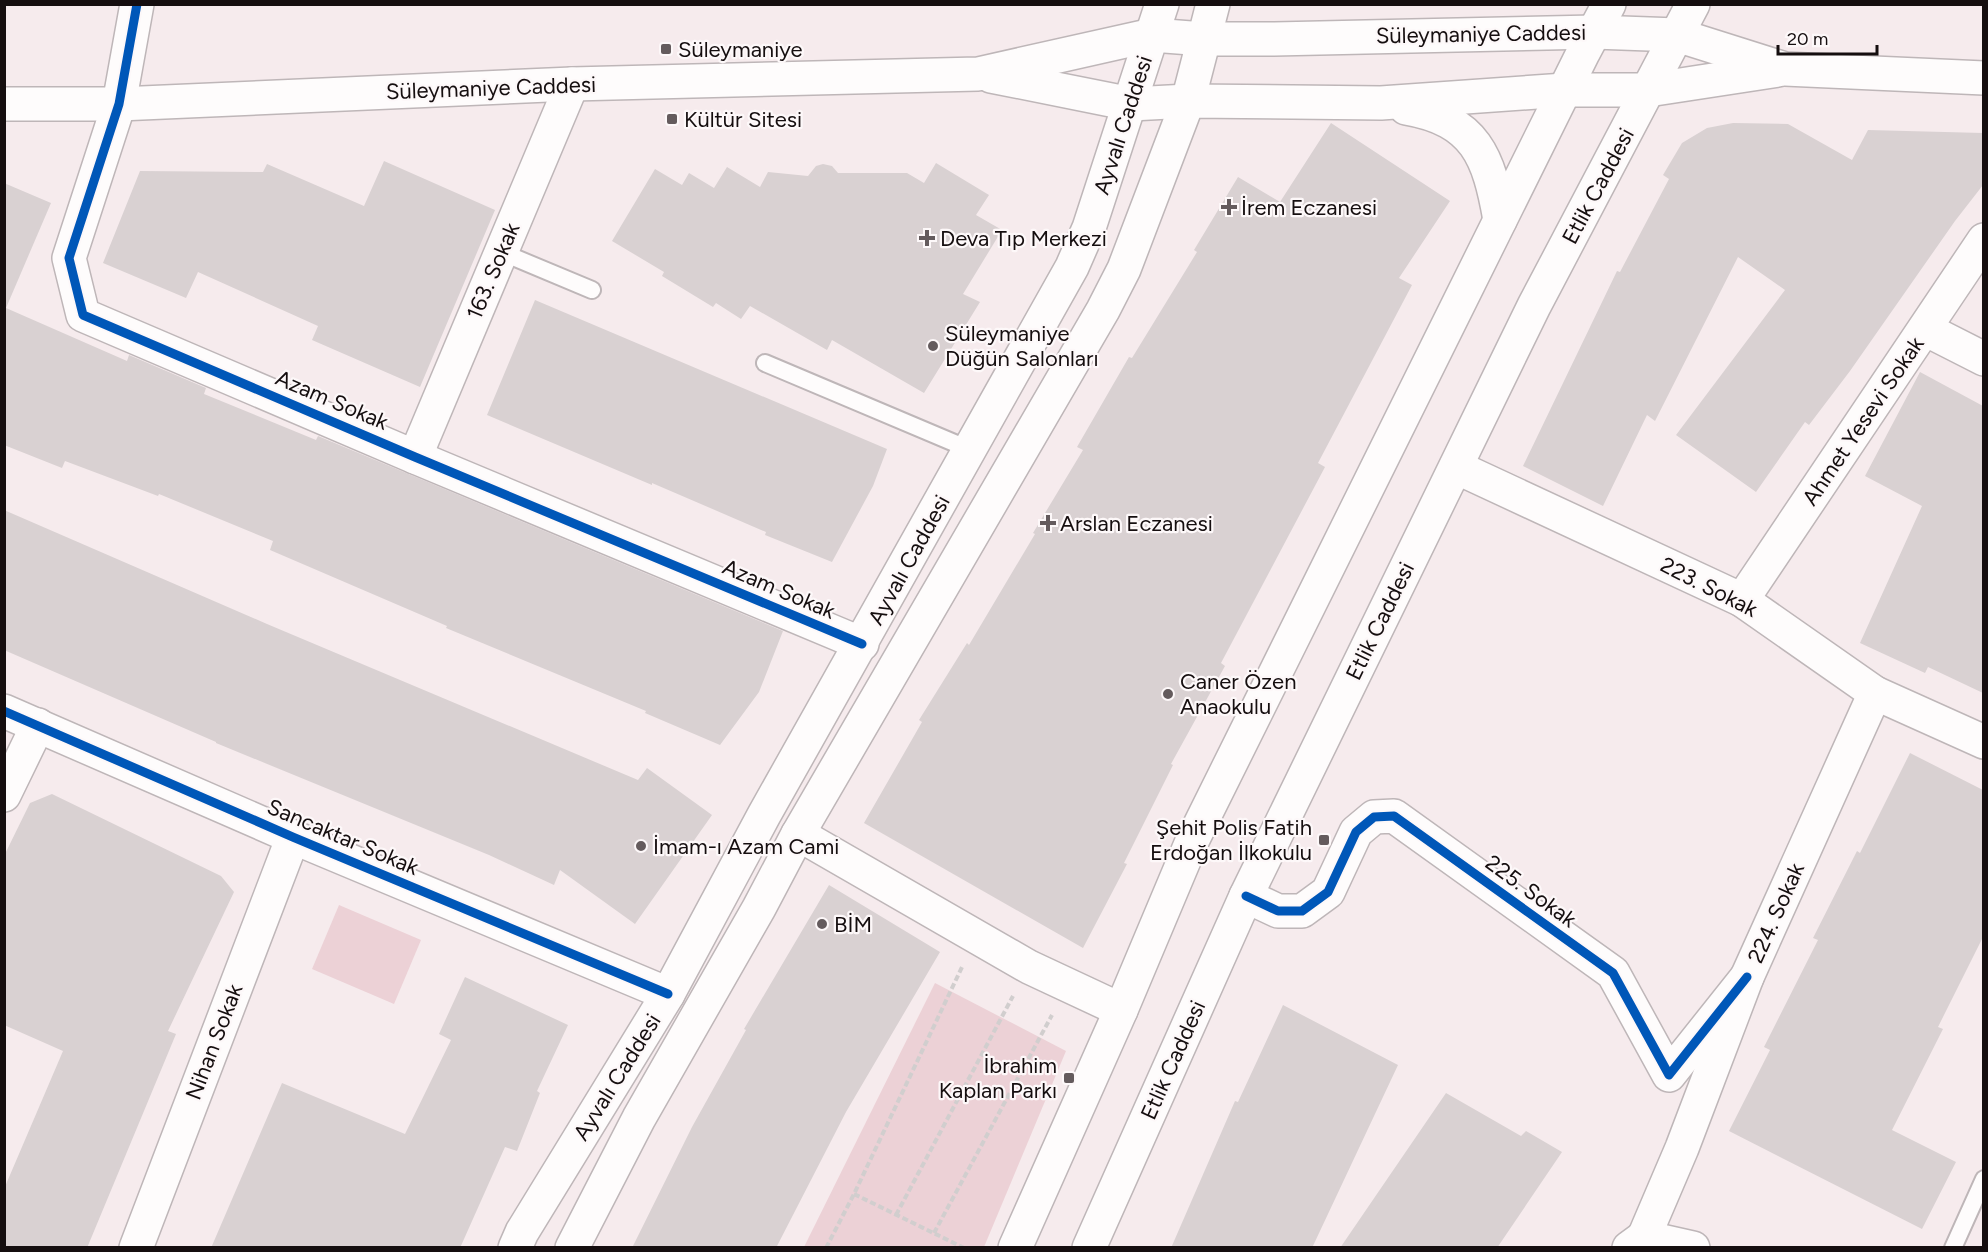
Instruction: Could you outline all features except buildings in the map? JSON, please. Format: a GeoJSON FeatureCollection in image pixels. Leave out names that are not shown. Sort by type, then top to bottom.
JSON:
{"type":"FeatureCollection","features":[{"type":"Feature","properties":{"kind":"main road","name":"Azam Sokak"},"geometry":{"type":"LineString","coordinates":[[137,4],[119,104],[69,258],[83,315],[862,644]]}},
{"type":"Feature","properties":{"kind":"main road","name":"Ayvalı Caddesi"},"geometry":{"type":"LineString","coordinates":[[572,1248],[639,1118],[759,908],[798,834],[1103,310],[1124,269],[1188,101],[1214,4]]}},
{"type":"Feature","properties":{"kind":"main road","name":"Etlik Caddesi"},"geometry":{"type":"LineString","coordinates":[[1089,1248],[1246,896],[1534,306],[1693,4]]}},
{"type":"Feature","properties":{"kind":"main road","name":"Süleymaniye Caddesi"},"geometry":{"type":"LineString","coordinates":[[978,74],[1157,20],[1204,39],[1274,39],[1602,18],[1677,35],[1785,69]]}},
{"type":"Feature","properties":{"kind":"main road"},"geometry":{"type":"LineString","coordinates":[[1015,1248],[1121,1010],[1193,839],[1602,18]]}},
{"type":"Feature","properties":{"kind":"main road","name":"Ayvalı Caddesi"},"geometry":{"type":"LineString","coordinates":[[515,1248],[522,1232],[668,994],[764,815],[1072,267],[1089,228],[1157,20]]}},
{"type":"Feature","properties":{"kind":"main road","name":"Süleymaniye Caddesi"},"geometry":{"type":"LineString","coordinates":[[4,104],[119,104],[572,84],[978,74],[1131,104],[1188,101],[1381,103],[1565,90],[1648,90],[1785,69],[1983,78]]}},
{"type":"Feature","properties":{"kind":"main road","name":"163. Sokak"},"geometry":{"type":"LineString","coordinates":[[415,457],[572,84]]}},
{"type":"Feature","properties":{"kind":"main road","name":"Süleymaniye Caddesi"},"geometry":{"type":"LineString","coordinates":[[1381,103],[1418,110],[1450,122],[1469,134],[1484,158],[1495,190],[1500,220]]}},
{"type":"Feature","properties":{"kind":"main road","name":"Ahmet Yesevi Sokak"},"geometry":{"type":"LineString","coordinates":[[1742,600],[1983,240]]}},
{"type":"Feature","properties":{"kind":"main road"},"geometry":{"type":"LineString","coordinates":[[1925,329],[1983,359]]}},
{"type":"Feature","properties":{"kind":"main road","name":"223. Sokak"},"geometry":{"type":"LineString","coordinates":[[1456,467],[1742,600],[1875,693],[1983,742]]}},
{"type":"Feature","properties":{"kind":"main road","name":"224. Sokak"},"geometry":{"type":"LineString","coordinates":[[1637,1242],[1682,1148],[1747,977],[1875,693]]}},
{"type":"Feature","properties":{"kind":"main road","name":"Sancaktar Sokak"},"geometry":{"type":"LineString","coordinates":[[4,711],[293,837],[668,994]]}},
{"type":"Feature","properties":{"kind":"main road"},"geometry":{"type":"LineString","coordinates":[[4,795],[38,725]]}},
{"type":"Feature","properties":{"kind":"main road","name":"225. Sokak"},"geometry":{"type":"LineString","coordinates":[[1246,896],[1278,911],[1302,911],[1328,892],[1356,831],[1374,817],[1394,816],[1613,974],[1670,1075],[1747,977]]}},
{"type":"Feature","properties":{"kind":"main road"},"geometry":{"type":"LineString","coordinates":[[798,834],[1029,967],[1121,1010]]}},
{"type":"Feature","properties":{"kind":"main road","name":"Nihan Sokak"},"geometry":{"type":"LineString","coordinates":[[136,1248],[293,837]]}},
{"type":"Feature","properties":{"kind":"main road"},"geometry":{"type":"LineString","coordinates":[[1637,1242],[1693,1248]]}},
{"type":"Feature","properties":{"kind":"lane"},"geometry":{"type":"LineString","coordinates":[[501,252],[592,290]]}},
{"type":"Feature","properties":{"kind":"lane"},"geometry":{"type":"LineString","coordinates":[[765,363],[971,450]]}},
{"type":"Feature","properties":{"kind":"lane"},"geometry":{"type":"LineString","coordinates":[[1953,1248],[1983,1179]]}},
{"type":"Feature","properties":{"kind":"path"},"geometry":{"type":"LineString","coordinates":[[826,1248],[976,938]]}},
{"type":"Feature","properties":{"kind":"path"},"geometry":{"type":"LineString","coordinates":[[896,1215],[1029,967]]}},
{"type":"Feature","properties":{"kind":"path"},"geometry":{"type":"LineString","coordinates":[[934,1233],[1067,986]]}},
{"type":"Feature","properties":{"kind":"path"},"geometry":{"type":"LineString","coordinates":[[854,1194],[964,1248]]}},
{"type":"Feature","properties":{"kind":"shaded area"},"geometry":{"type":"Polygon","coordinates":[[[339,905],[421,940],[394,1004],[312,969],[339,905]]]}},
{"type":"Feature","properties":{"kind":"shaded area"},"geometry":{"type":"Polygon","coordinates":[[[935,983],[1066,1051],[984,1247],[804,1247],[935,983]]]}},
{"type":"Feature","properties":{"kind":"cycle path"},"geometry":{"type":"LineString","coordinates":[[137,4],[119,104],[69,258],[83,315],[862,644]]}},
{"type":"Feature","properties":{"kind":"cycle path"},"geometry":{"type":"LineString","coordinates":[[4,711],[293,837],[668,994]]}},
{"type":"Feature","properties":{"kind":"cycle path"},"geometry":{"type":"LineString","coordinates":[[1246,896],[1278,911],[1302,911],[1328,892],[1356,832],[1374,817],[1394,816],[1613,973],[1669,1075],[1747,977]]}},
{"type":"Feature","properties":{"kind":"place","name":"Süleymaniye"},"geometry":{"type":"Point","coordinates":[666,49]}},
{"type":"Feature","properties":{"kind":"place","name":"Kültür Sitesi"},"geometry":{"type":"Point","coordinates":[672,119]}},
{"type":"Feature","properties":{"kind":"place","name":"İrem Eczanesi"},"geometry":{"type":"Point","coordinates":[1229,207]}},
{"type":"Feature","properties":{"kind":"place","name":"Deva Tıp Merkezi"},"geometry":{"type":"Point","coordinates":[927,238]}},
{"type":"Feature","properties":{"kind":"place","name":"Süleymaniye Düğün Salonları"},"geometry":{"type":"Point","coordinates":[933,346]}},
{"type":"Feature","properties":{"kind":"place","name":"Arslan Eczanesi"},"geometry":{"type":"Point","coordinates":[1048,523]}},
{"type":"Feature","properties":{"kind":"place","name":"Caner Özen Anaokulu"},"geometry":{"type":"Point","coordinates":[1168,694]}},
{"type":"Feature","properties":{"kind":"place","name":"Şehit Polis Fatih Erdoğan İlkokulu"},"geometry":{"type":"Point","coordinates":[1324,840]}},
{"type":"Feature","properties":{"kind":"place","name":"İmam-ı Azam Cami"},"geometry":{"type":"Point","coordinates":[641,846]}},
{"type":"Feature","properties":{"kind":"place","name":"BİM"},"geometry":{"type":"Point","coordinates":[822,924]}},
{"type":"Feature","properties":{"kind":"place","name":"İbrahim Kaplan Parkı"},"geometry":{"type":"Point","coordinates":[1069,1078]}}]}
